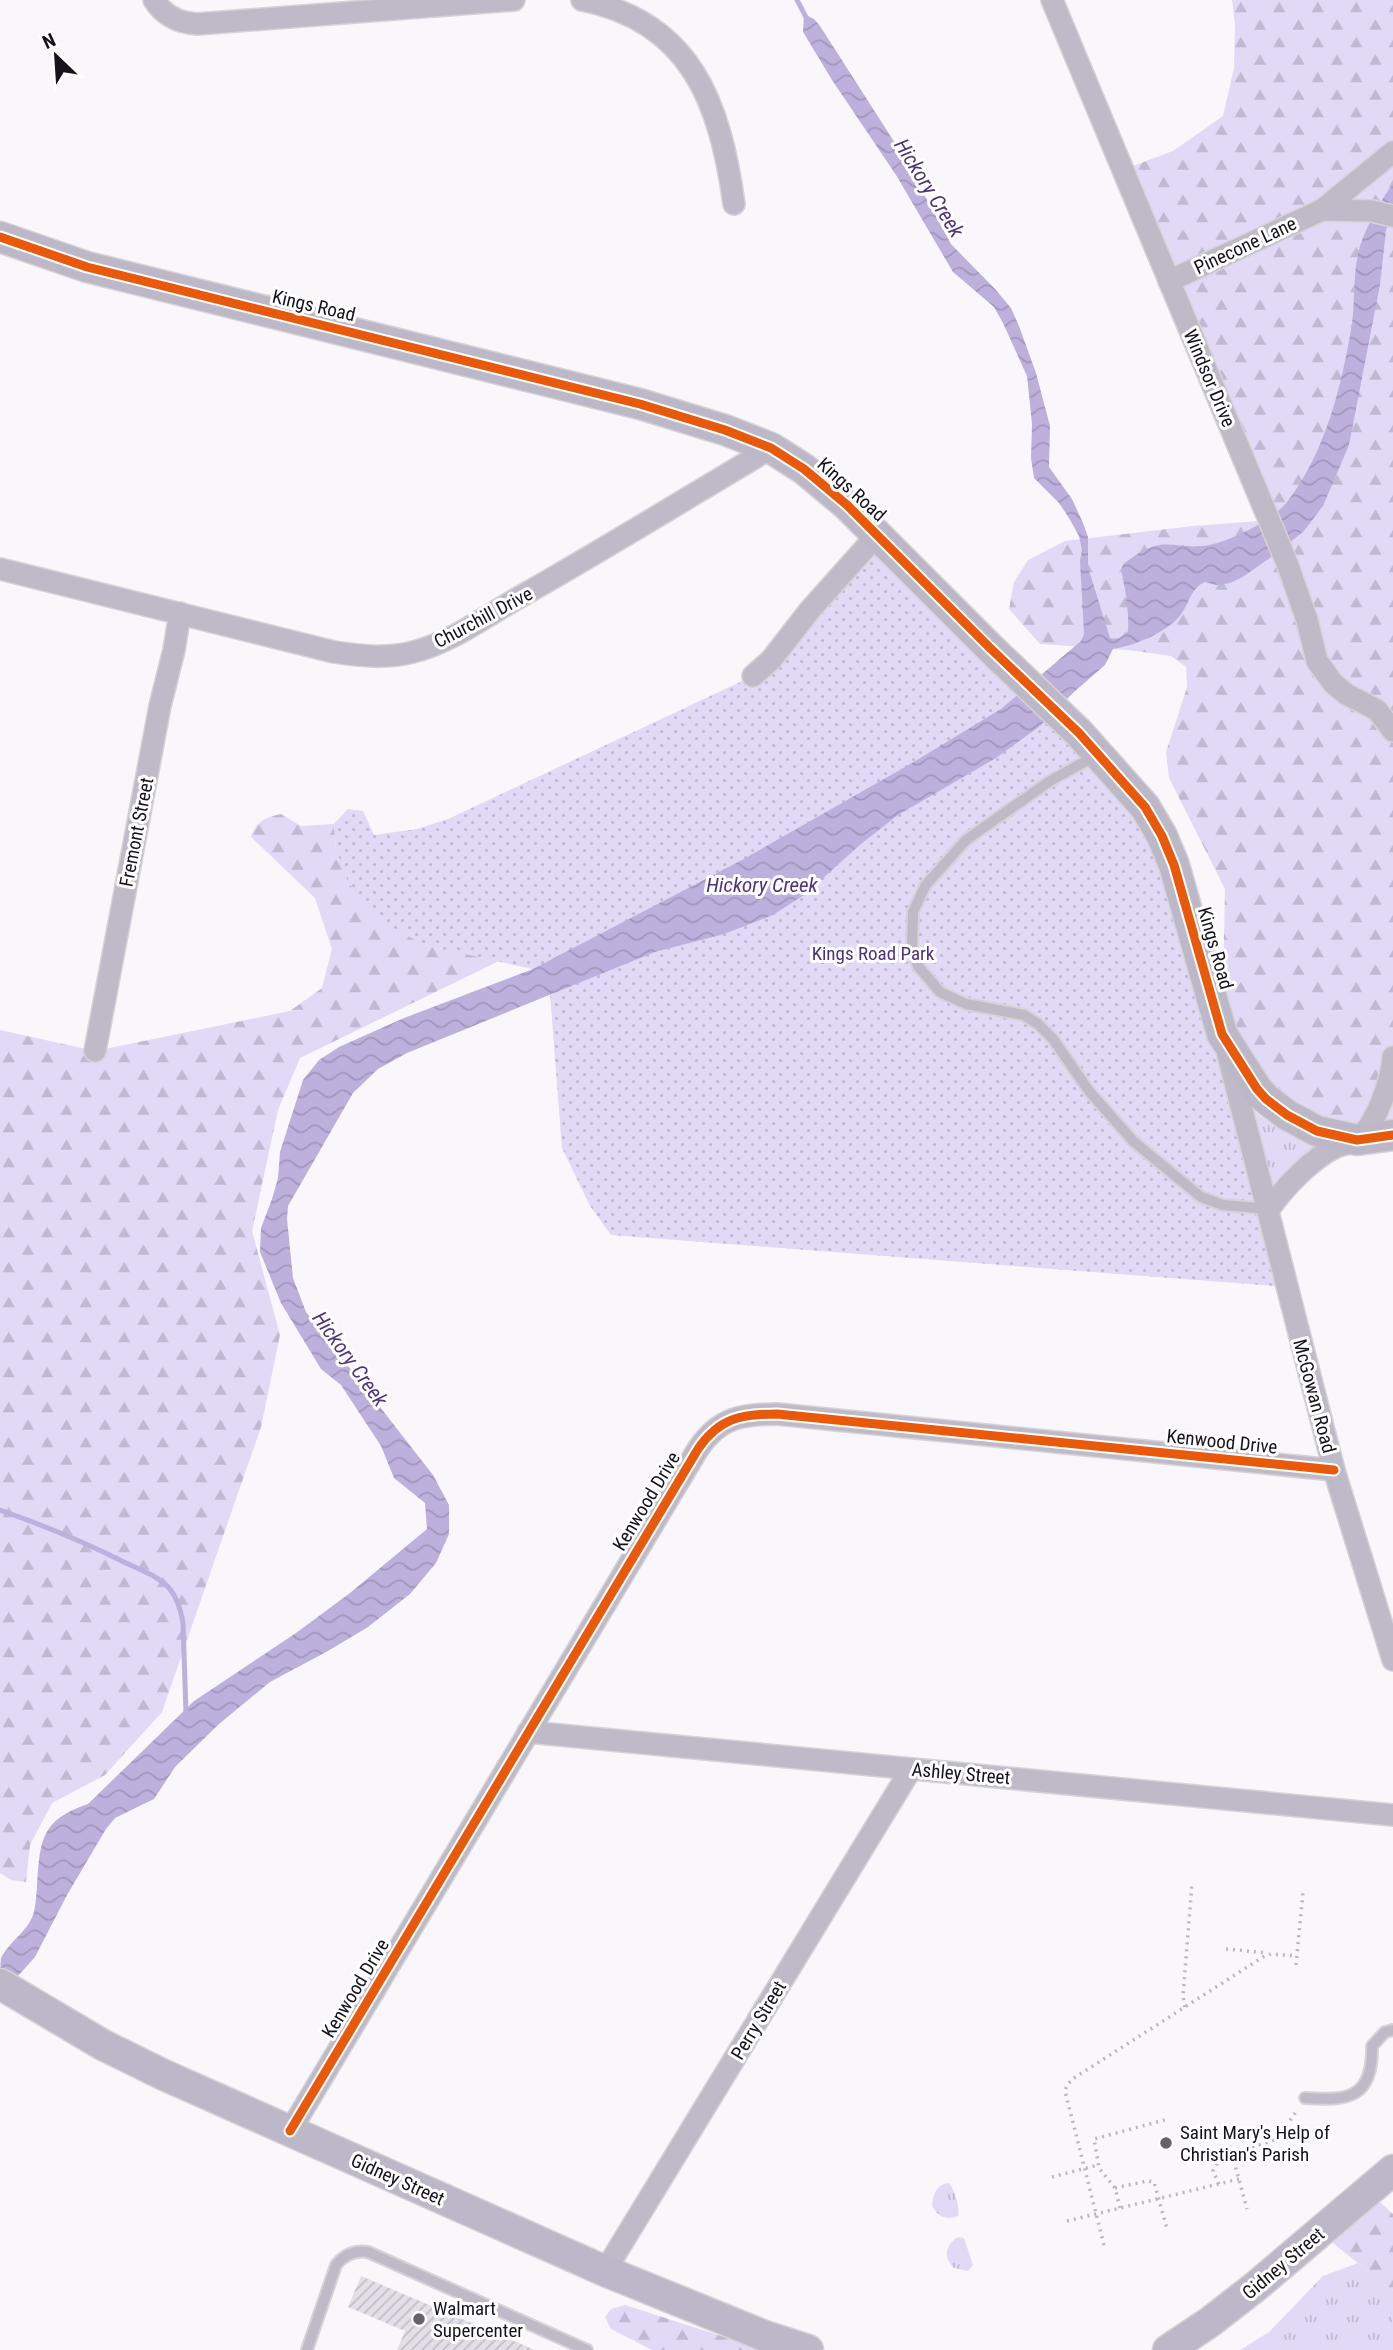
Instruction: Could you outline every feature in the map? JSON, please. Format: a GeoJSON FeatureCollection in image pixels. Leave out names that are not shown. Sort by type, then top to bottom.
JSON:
{"type":"FeatureCollection","features":[{"type":"Feature","properties":{"kind":"street"},"geometry":{"type":"LineString","coordinates":[[153,0],[159,9],[180,23],[197,24],[514,0]]}},
{"type":"Feature","properties":{"kind":"street"},"geometry":{"type":"LineString","coordinates":[[582,0],[623,11],[642,20],[682,57],[710,102],[719,127],[734,204]]}},
{"type":"Feature","properties":{"kind":"street","name":"Windsor Drive"},"geometry":{"type":"LineString","coordinates":[[1052,0],[1287,562],[1307,620],[1317,660],[1333,683],[1346,694],[1377,710],[1393,731]]}},
{"type":"Feature","properties":{"kind":"street","name":"Pinecone Lane"},"geometry":{"type":"LineString","coordinates":[[1169,281],[1322,210],[1393,152]]}},
{"type":"Feature","properties":{"kind":"street","name":"Pinecone Lane"},"geometry":{"type":"LineString","coordinates":[[1322,210],[1383,214]]}},
{"type":"Feature","properties":{"kind":"street","name":"Kings Road"},"geometry":{"type":"LineString","coordinates":[[0,237],[99,271],[640,404],[725,430],[771,448],[804,469],[847,505],[1079,733],[1145,807],[1162,836],[1174,865],[1222,1034],[1238,1062],[1266,1100],[1301,1124],[1337,1136],[1357,1140],[1393,1135]]}},
{"type":"Feature","properties":{"kind":"street","name":"Churchill Drive"},"geometry":{"type":"LineString","coordinates":[[0,569],[334,652],[367,657],[395,657],[446,639],[771,448]]}},
{"type":"Feature","properties":{"kind":"street"},"geometry":{"type":"LineString","coordinates":[[753,676],[771,660],[810,610],[877,535]]}},
{"type":"Feature","properties":{"kind":"street","name":"Fremont Street"},"geometry":{"type":"LineString","coordinates":[[95,1051],[180,613]]}},
{"type":"Feature","properties":{"kind":"street","name":"McGowan Road"},"geometry":{"type":"LineString","coordinates":[[1222,1034],[1334,1470],[1393,1660]]}},
{"type":"Feature","properties":{"kind":"street"},"geometry":{"type":"LineString","coordinates":[[1269,1209],[1285,1189],[1320,1156],[1357,1140],[1371,1121],[1388,1088],[1393,1057]]}},
{"type":"Feature","properties":{"kind":"street","name":"Kenwood Drive"},"geometry":{"type":"LineString","coordinates":[[290,2131],[698,1449],[706,1437],[728,1420],[755,1414],[777,1414],[1334,1470]]}},
{"type":"Feature","properties":{"kind":"street","name":"Ashley Street"},"geometry":{"type":"LineString","coordinates":[[528,1732],[1393,1815]]}},
{"type":"Feature","properties":{"kind":"street","name":"Perry Street"},"geometry":{"type":"LineString","coordinates":[[605,2271],[911,1769]]}},
{"type":"Feature","properties":{"kind":"street","name":"Gidney Street"},"geometry":{"type":"LineString","coordinates":[[0,1984],[103,2045],[164,2075],[605,2271],[765,2336],[807,2350]]}},
{"type":"Feature","properties":{"kind":"street","name":"Gidney Street"},"geometry":{"type":"LineString","coordinates":[[1168,2350],[1255,2287],[1393,2170]]}},
{"type":"Feature","properties":{"kind":"lane"},"geometry":{"type":"LineString","coordinates":[[1100,754],[1050,780],[967,840],[925,886],[913,912],[912,947],[918,966],[940,992],[948,996],[965,1004],[1024,1015],[1038,1024],[1054,1039],[1089,1091],[1133,1141],[1201,1196],[1223,1205],[1269,1209]]}},
{"type":"Feature","properties":{"kind":"lane"},"geometry":{"type":"LineString","coordinates":[[1305,2098],[1335,2100],[1346,2098],[1357,2091],[1369,2077],[1372,2046],[1385,2032],[1393,2030]]}},
{"type":"Feature","properties":{"kind":"lane"},"geometry":{"type":"LineString","coordinates":[[307,2350],[336,2265],[344,2257],[362,2251],[587,2350]]}},
{"type":"Feature","properties":{"kind":"path"},"geometry":{"type":"LineString","coordinates":[[1185,2007],[1183,1996],[1192,1883]]}},
{"type":"Feature","properties":{"kind":"path"},"geometry":{"type":"LineString","coordinates":[[1296,1965],[1303,1892]]}},
{"type":"Feature","properties":{"kind":"path"},"geometry":{"type":"LineString","coordinates":[[1226,1950],[1297,1956]]}},
{"type":"Feature","properties":{"kind":"path"},"geometry":{"type":"LineString","coordinates":[[1104,2245],[1065,2091],[1067,2085],[1270,1954]]}},
{"type":"Feature","properties":{"kind":"path"},"geometry":{"type":"LineString","coordinates":[[1219,2184],[1213,2174],[1213,2168],[1220,2158],[1277,2139],[1305,2098]]}},
{"type":"Feature","properties":{"kind":"path"},"geometry":{"type":"LineString","coordinates":[[1120,2208],[1115,2188],[1098,2165],[1093,2141],[1096,2137],[1168,2119]]}},
{"type":"Feature","properties":{"kind":"path"},"geometry":{"type":"LineString","coordinates":[[1232,2154],[1247,2209]]}},
{"type":"Feature","properties":{"kind":"path"},"geometry":{"type":"LineString","coordinates":[[1052,2178],[1098,2165]]}},
{"type":"Feature","properties":{"kind":"path"},"geometry":{"type":"LineString","coordinates":[[1067,2221],[1239,2179]]}},
{"type":"Feature","properties":{"kind":"path"},"geometry":{"type":"LineString","coordinates":[[1115,2188],[1150,2181],[1155,2185],[1160,2199],[1167,2229]]}},
{"type":"Feature","properties":{"kind":"green space"},"geometry":{"type":"Polygon","coordinates":[[[1232,0],[1393,0],[1393,1135],[1317,1131],[1222,1034],[1225,889],[1169,778],[1166,752],[1187,687],[1186,667],[1171,656],[1040,644],[1009,609],[1014,582],[1028,560],[1065,541],[1273,520],[1122,170],[1173,151],[1223,116],[1234,68],[1235,24],[1232,0]]]}},
{"type":"Feature","properties":{"kind":"green space","name":"Kings Road Park"},"geometry":{"type":"Polygon","coordinates":[[[877,535],[1145,807],[1287,1287],[611,1235],[590,1206],[562,1148],[550,994],[532,969],[424,945],[378,919],[348,882],[336,849],[334,824],[348,809],[363,811],[374,835],[417,829],[448,819],[753,676],[877,535]]]}},
{"type":"Feature","properties":{"kind":"green space"},"geometry":{"type":"Polygon","coordinates":[[[281,814],[301,826],[334,824],[336,849],[424,945],[499,961],[300,1058],[278,1110],[252,1231],[280,1335],[261,1427],[162,1712],[105,1775],[52,1803],[30,1845],[26,1882],[11,1880],[0,1873],[0,1030],[95,1051],[290,1011],[322,988],[332,949],[315,898],[251,837],[262,821],[281,814]]]}},
{"type":"Feature","properties":{"kind":"green space"},"geometry":{"type":"Polygon","coordinates":[[[1247,1105],[1279,1128],[1315,1145],[1272,1187],[1247,1105]]]}},
{"type":"Feature","properties":{"kind":"green space"},"geometry":{"type":"Polygon","coordinates":[[[949,2183],[956,2199],[958,2216],[946,2218],[939,2215],[932,2205],[936,2190],[949,2183]]]}},
{"type":"Feature","properties":{"kind":"green space"},"geometry":{"type":"Polygon","coordinates":[[[1368,2191],[1393,2214],[1393,2291],[1319,2232],[1368,2191]]]}},
{"type":"Feature","properties":{"kind":"green space"},"geometry":{"type":"Polygon","coordinates":[[[958,2237],[964,2238],[973,2265],[968,2271],[954,2268],[948,2260],[948,2247],[958,2237]]]}},
{"type":"Feature","properties":{"kind":"green space"},"geometry":{"type":"Polygon","coordinates":[[[1358,2263],[1393,2291],[1393,2350],[1240,2350],[1269,2332],[1323,2276],[1358,2263]]]}},
{"type":"Feature","properties":{"kind":"green space"},"geometry":{"type":"Polygon","coordinates":[[[625,2305],[765,2350],[652,2350],[611,2329],[605,2317],[611,2309],[625,2305]]]}},
{"type":"Feature","properties":{"kind":"water","name":"Hickory Creek"},"geometry":{"type":"Polygon","coordinates":[[[804,14],[820,26],[902,154],[951,244],[1011,308],[1036,373],[1050,426],[1049,467],[1072,499],[1088,537],[1088,567],[1110,638],[1120,638],[1128,631],[1122,570],[1126,562],[1154,546],[1209,545],[1240,534],[1281,509],[1301,482],[1322,440],[1343,370],[1352,324],[1359,250],[1373,216],[1393,184],[1393,212],[1386,230],[1380,285],[1349,445],[1323,506],[1304,531],[1241,578],[1230,583],[1216,585],[1205,582],[1200,585],[1182,613],[1169,626],[1141,641],[1113,649],[1105,665],[1040,726],[996,758],[898,815],[804,895],[773,915],[724,934],[655,952],[407,1053],[378,1069],[353,1093],[288,1206],[293,1278],[306,1312],[433,1475],[449,1505],[449,1534],[436,1563],[410,1594],[368,1627],[270,1682],[219,1724],[175,1767],[154,1799],[115,1818],[67,1895],[35,1957],[0,1996],[1,1958],[27,1927],[33,1915],[39,1857],[46,1834],[52,1825],[72,1810],[88,1804],[194,1701],[296,1633],[350,1593],[427,1529],[425,1503],[394,1478],[381,1446],[341,1385],[321,1369],[281,1303],[260,1252],[261,1228],[278,1178],[280,1152],[303,1080],[319,1060],[339,1047],[404,1018],[533,969],[742,860],[912,763],[1001,709],[1081,641],[1084,634],[1080,561],[1082,550],[1079,536],[1059,503],[1034,478],[1027,376],[994,307],[953,272],[896,175],[832,80],[803,32],[804,14]]]}},
{"type":"Feature","properties":{"kind":"building","name":"Walmart Supercenter"},"geometry":{"type":"Polygon","coordinates":[[[361,2276],[535,2350],[397,2350],[405,2331],[348,2307],[361,2276]]]}},
{"type":"Feature","properties":{"kind":"waterway","name":"Hickory Creek"},"geometry":{"type":"LineString","coordinates":[[797,0],[807,19]]}},
{"type":"Feature","properties":{"kind":"waterway"},"geometry":{"type":"LineString","coordinates":[[0,1510],[95,1548],[149,1574],[169,1588],[178,1604],[183,1623],[186,1713]]}},
{"type":"Feature","properties":{"kind":"cycle path"},"geometry":{"type":"LineString","coordinates":[[0,237],[87,267],[640,404],[725,430],[771,448],[804,469],[847,505],[1079,733],[1145,807],[1162,836],[1174,865],[1222,1034],[1257,1089],[1287,1115],[1317,1131],[1357,1140],[1393,1135]]}},
{"type":"Feature","properties":{"kind":"cycle path"},"geometry":{"type":"LineString","coordinates":[[290,2131],[698,1449],[714,1430],[723,1424],[752,1415],[777,1414],[1334,1470]]}},
{"type":"Feature","properties":{"kind":"place","name":"Saint Mary's Help of Christian's Parish"},"geometry":{"type":"Point","coordinates":[1166,2143]}},
{"type":"Feature","properties":{"kind":"place","name":"Walmart Supercenter"},"geometry":{"type":"Point","coordinates":[419,2319]}}]}
